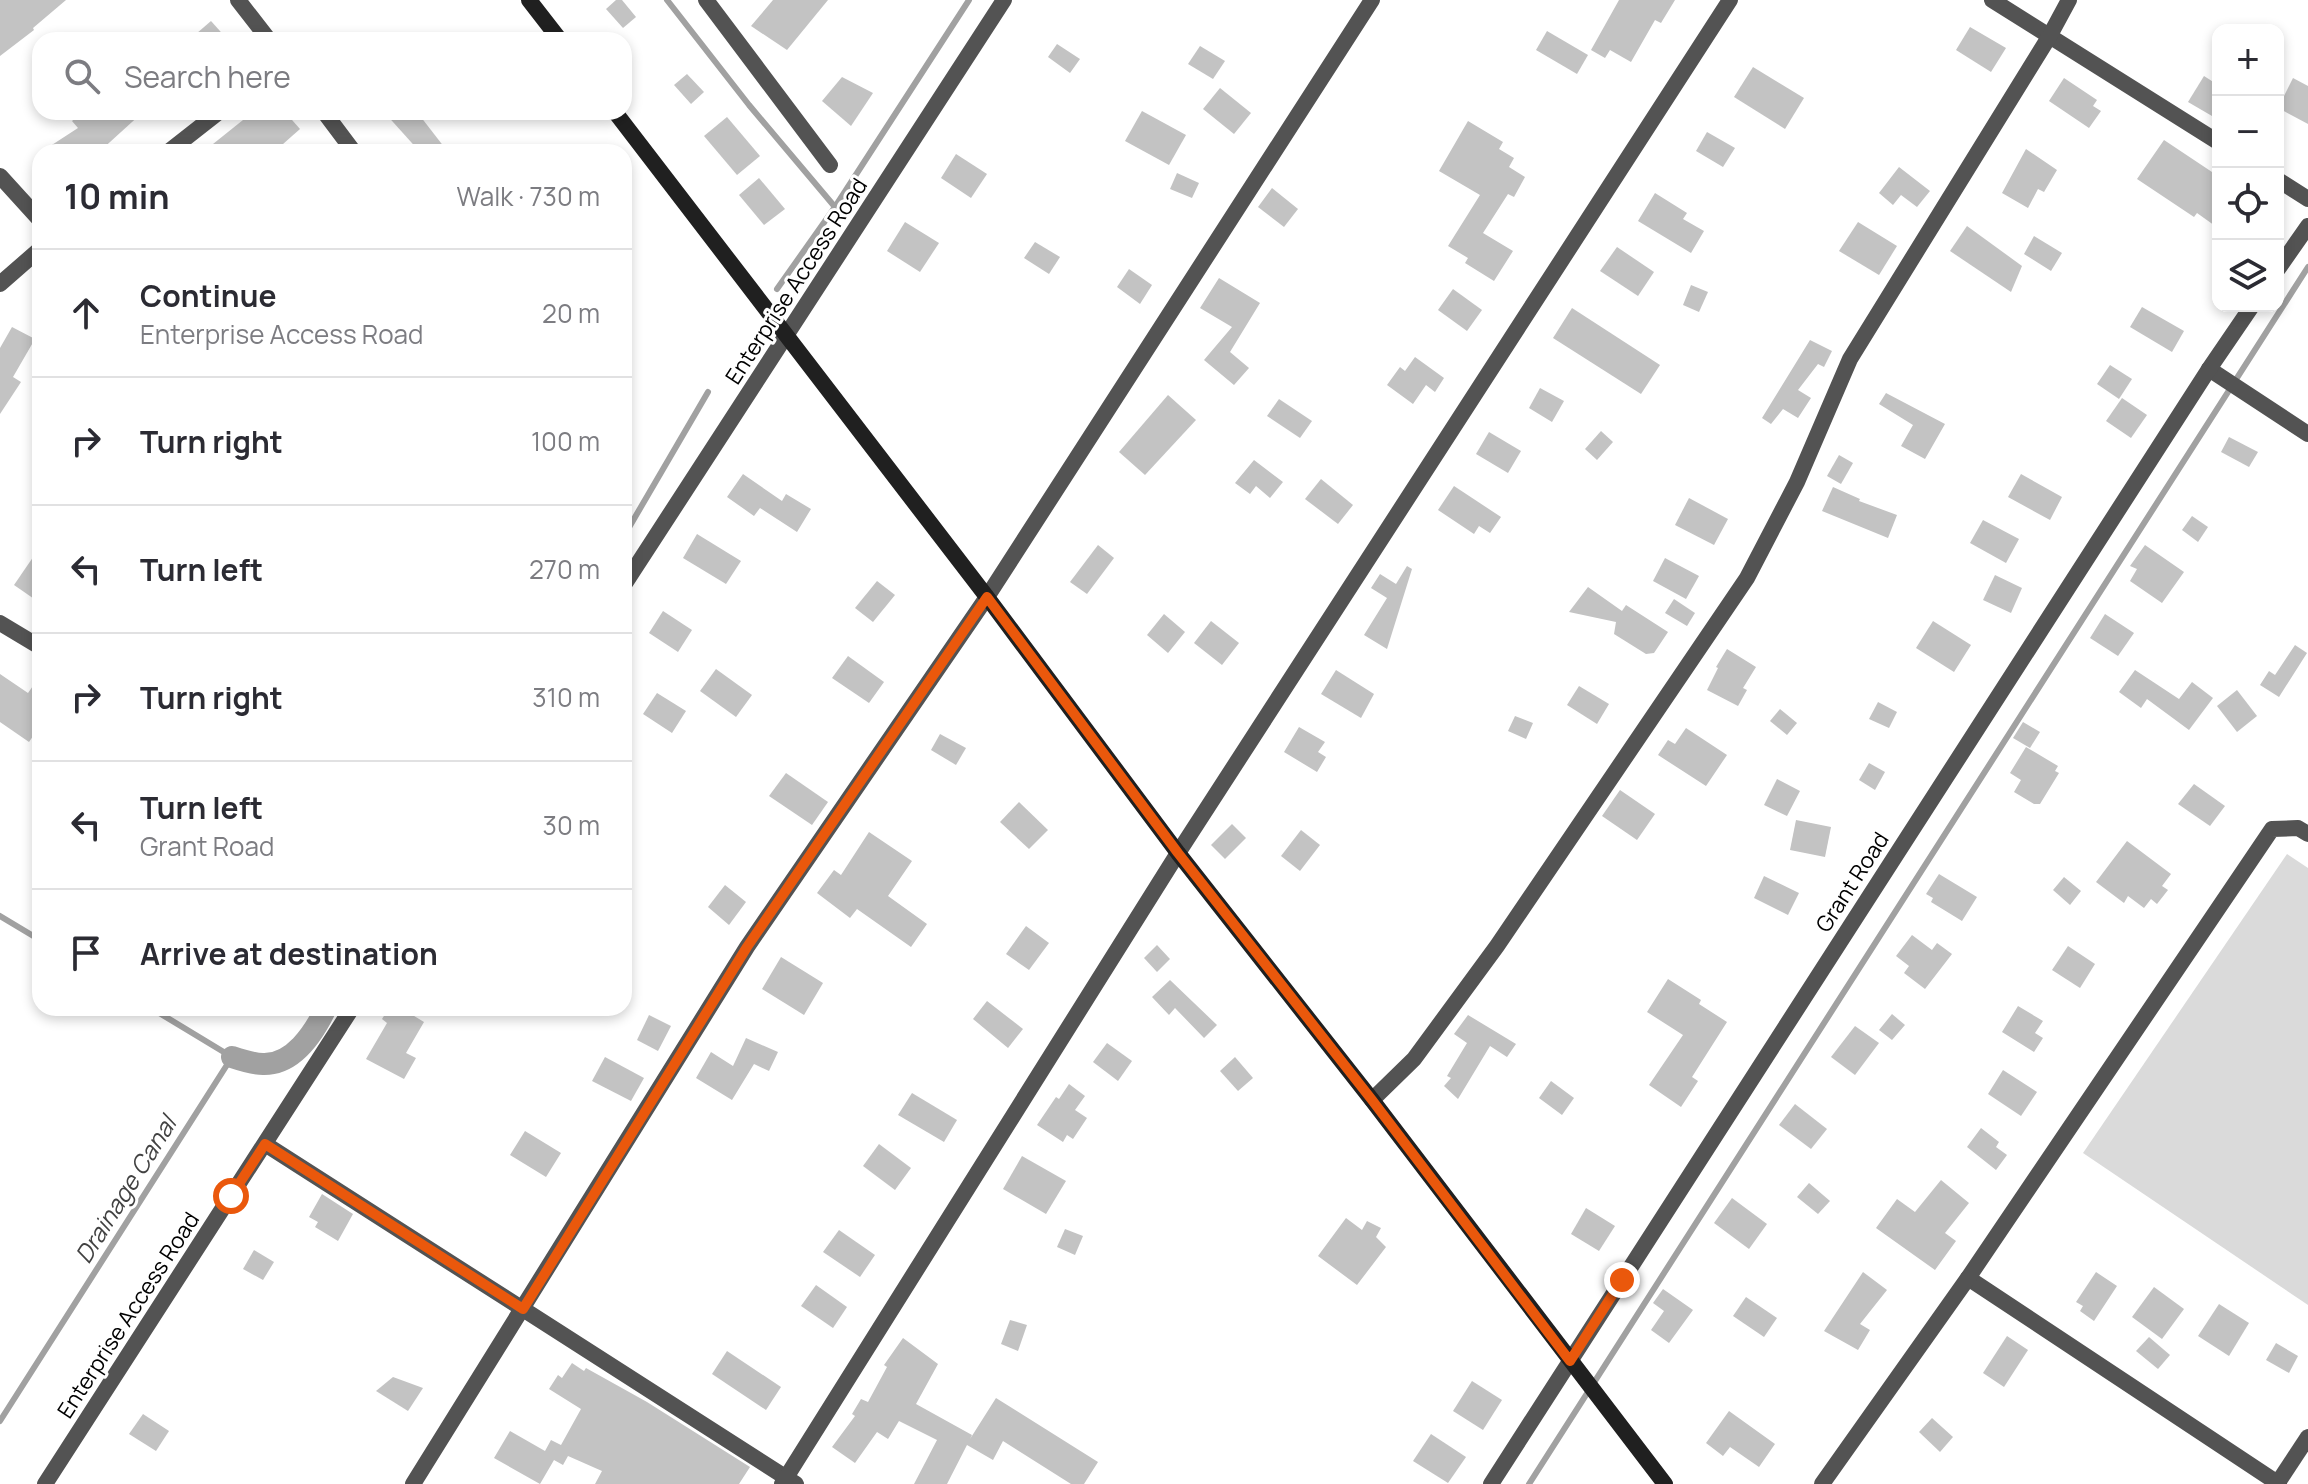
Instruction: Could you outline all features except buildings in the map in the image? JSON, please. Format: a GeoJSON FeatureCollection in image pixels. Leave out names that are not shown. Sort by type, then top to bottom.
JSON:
{"type":"FeatureCollection","features":[{"type":"Feature","properties":{"kind":"main road"},"geometry":{"type":"LineString","coordinates":[[529,0],[554,32]]}},
{"type":"Feature","properties":{"kind":"main road"},"geometry":{"type":"LineString","coordinates":[[621,120],[987,597],[1178,853],[1372,1100],[1665,1484]]}},
{"type":"Feature","properties":{"kind":"street"},"geometry":{"type":"LineString","coordinates":[[238,0],[263,32]]}},
{"type":"Feature","properties":{"kind":"street"},"geometry":{"type":"LineString","coordinates":[[706,0],[830,165]]}},
{"type":"Feature","properties":{"kind":"street","name":"Enterprise Access Road"},"geometry":{"type":"LineString","coordinates":[[632,573],[1004,0]]}},
{"type":"Feature","properties":{"kind":"street"},"geometry":{"type":"LineString","coordinates":[[413,1484],[747,947],[987,597],[1372,0]]}},
{"type":"Feature","properties":{"kind":"street"},"geometry":{"type":"LineString","coordinates":[[265,1144],[788,1482],[1178,853],[1730,0]]}},
{"type":"Feature","properties":{"kind":"street"},"geometry":{"type":"LineString","coordinates":[[1992,0],[2212,138]]}},
{"type":"Feature","properties":{"kind":"street"},"geometry":{"type":"LineString","coordinates":[[1372,1100],[1414,1059],[1497,946],[1747,578],[1797,482],[1850,359],[2069,0]]}},
{"type":"Feature","properties":{"kind":"street"},"geometry":{"type":"LineString","coordinates":[[178,144],[209,120]]}},
{"type":"Feature","properties":{"kind":"street"},"geometry":{"type":"LineString","coordinates":[[330,120],[348,144]]}},
{"type":"Feature","properties":{"kind":"street"},"geometry":{"type":"LineString","coordinates":[[0,176],[32,211]]}},
{"type":"Feature","properties":{"kind":"street"},"geometry":{"type":"LineString","coordinates":[[2284,184],[2308,199]]}},
{"type":"Feature","properties":{"kind":"street"},"geometry":{"type":"LineString","coordinates":[[2284,260],[2308,226]]}},
{"type":"Feature","properties":{"kind":"street"},"geometry":{"type":"LineString","coordinates":[[0,284],[32,256]]}},
{"type":"Feature","properties":{"kind":"street","name":"Grant Road"},"geometry":{"type":"LineString","coordinates":[[1491,1484],[2248,312]]}},
{"type":"Feature","properties":{"kind":"street"},"geometry":{"type":"LineString","coordinates":[[2209,369],[2308,434]]}},
{"type":"Feature","properties":{"kind":"street"},"geometry":{"type":"LineString","coordinates":[[0,623],[32,642]]}},
{"type":"Feature","properties":{"kind":"street"},"geometry":{"type":"LineString","coordinates":[[1822,1484],[1968,1278],[2272,829],[2298,828],[2308,834]]}},
{"type":"Feature","properties":{"kind":"street","name":"Enterprise Access Road"},"geometry":{"type":"LineString","coordinates":[[45,1484],[347,1016]]}},
{"type":"Feature","properties":{"kind":"street"},"geometry":{"type":"LineString","coordinates":[[1968,1278],[2278,1484],[2308,1437]]}},
{"type":"Feature","properties":{"kind":"shaded area"},"geometry":{"type":"Polygon","coordinates":[[[2287,854],[2308,868],[2308,1305],[2083,1153],[2287,854]]]}},
{"type":"Feature","properties":{"kind":"waterway"},"geometry":{"type":"LineString","coordinates":[[667,0],[749,105],[835,207]]}},
{"type":"Feature","properties":{"kind":"waterway"},"geometry":{"type":"LineString","coordinates":[[777,289],[835,207],[969,0]]}},
{"type":"Feature","properties":{"kind":"waterway"},"geometry":{"type":"LineString","coordinates":[[1529,1484],[2308,267]]}},
{"type":"Feature","properties":{"kind":"waterway"},"geometry":{"type":"LineString","coordinates":[[632,522],[708,392]]}},
{"type":"Feature","properties":{"kind":"waterway","name":"Drainage Canal"},"geometry":{"type":"LineString","coordinates":[[0,916],[32,935]]}},
{"type":"Feature","properties":{"kind":"waterway","name":"Drainage Canal"},"geometry":{"type":"LineString","coordinates":[[0,1421],[232,1057],[164,1016]]}},
{"type":"Feature","properties":{"kind":"waterway"},"geometry":{"type":"LineString","coordinates":[[232,1057],[263,1064],[284,1059],[309,1037],[321,1016]]}},
{"type":"Feature","properties":{"kind":"route"},"geometry":{"type":"LineString","coordinates":[[231,1196],[265,1144],[523,1309],[747,947],[987,597],[1178,853],[1372,1100],[1570,1361],[1622,1280]]}}]}
